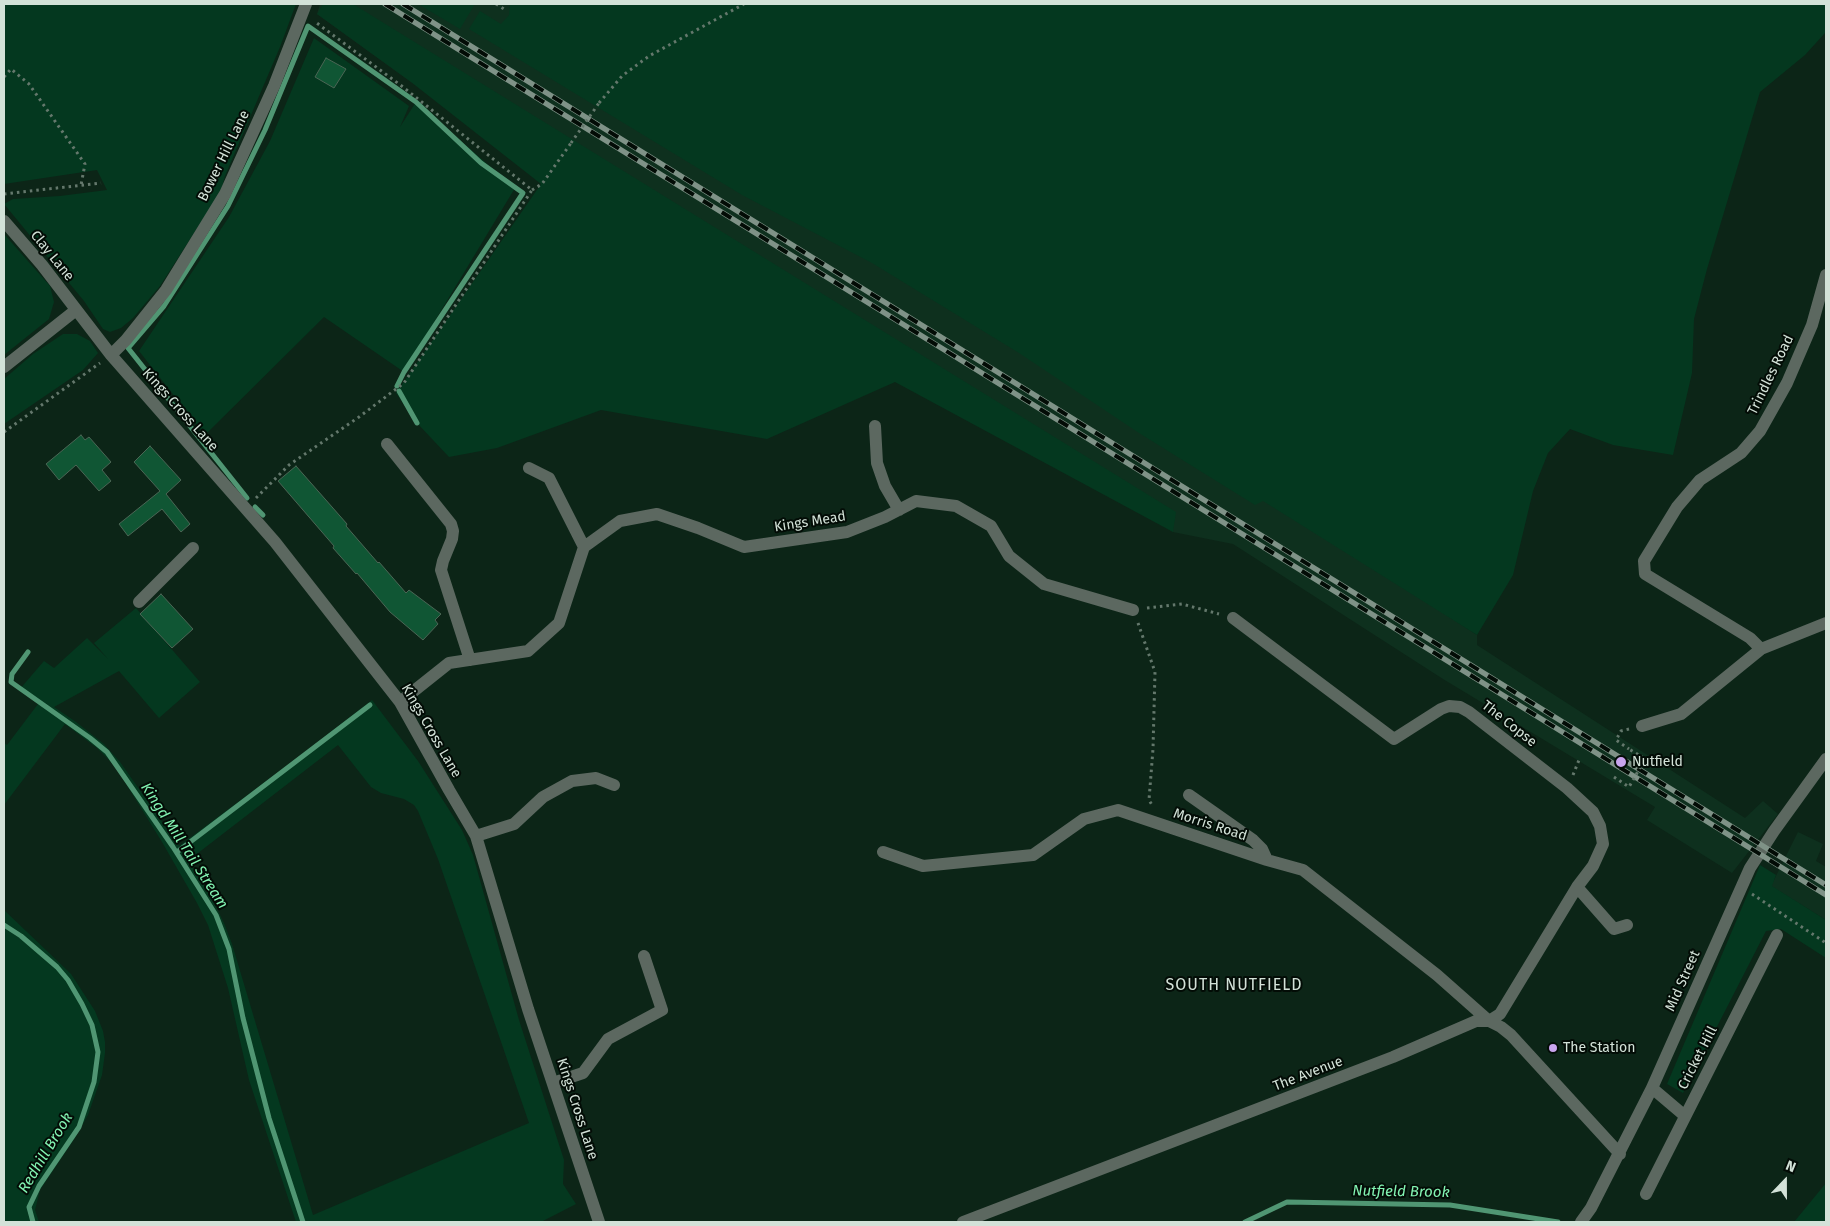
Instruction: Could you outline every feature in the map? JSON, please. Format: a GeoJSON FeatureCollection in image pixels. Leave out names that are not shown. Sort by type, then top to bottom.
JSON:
{"type":"FeatureCollection","features":[{"type":"Feature","properties":{"kind":"street","name":"Bower Hill Lane"},"geometry":{"type":"LineString","coordinates":[[110,355],[126,340],[166,290],[226,194],[274,86],[304,8]]}},
{"type":"Feature","properties":{"kind":"street","name":"Clay Lane"},"geometry":{"type":"LineString","coordinates":[[4,221],[42,265],[76,310]]}},
{"type":"Feature","properties":{"kind":"street","name":"Trindles Road"},"geometry":{"type":"LineString","coordinates":[[1761,649],[1750,638],[1645,574],[1644,561],[1677,507],[1700,480],[1740,453],[1760,431],[1791,375],[1812,325],[1826,275]]}},
{"type":"Feature","properties":{"kind":"street","name":"Kings Cross Lane"},"geometry":{"type":"LineString","coordinates":[[76,310],[110,355],[246,507],[280,548],[400,702],[476,836],[528,1010],[599,1222]]}},
{"type":"Feature","properties":{"kind":"street"},"geometry":{"type":"LineString","coordinates":[[4,367],[76,310]]}},
{"type":"Feature","properties":{"kind":"street"},"geometry":{"type":"LineString","coordinates":[[875,426],[877,463],[885,486],[899,510]]}},
{"type":"Feature","properties":{"kind":"street"},"geometry":{"type":"LineString","coordinates":[[387,444],[451,524],[453,531],[452,539],[441,570],[470,660]]}},
{"type":"Feature","properties":{"kind":"street"},"geometry":{"type":"LineString","coordinates":[[400,702],[449,663],[528,651],[559,623],[584,547],[549,478],[529,468]]}},
{"type":"Feature","properties":{"kind":"street","name":"Kings Mead"},"geometry":{"type":"LineString","coordinates":[[584,547],[620,521],[656,514],[698,528],[744,547],[847,532],[885,517],[916,501],[956,506],[991,526],[1009,556],[1044,584],[1133,610]]}},
{"type":"Feature","properties":{"kind":"street"},"geometry":{"type":"LineString","coordinates":[[138,602],[193,548]]}},
{"type":"Feature","properties":{"kind":"street","name":"The Copse"},"geometry":{"type":"LineString","coordinates":[[1234,618],[1394,739],[1449,706],[1460,707],[1560,782],[1593,812],[1602,835],[1603,844],[1593,866],[1577,887]]}},
{"type":"Feature","properties":{"kind":"street"},"geometry":{"type":"LineString","coordinates":[[1642,726],[1681,714],[1761,649],[1826,624]]}},
{"type":"Feature","properties":{"kind":"street","name":"Mid Street"},"geometry":{"type":"LineString","coordinates":[[1580,1222],[1591,1208],[1652,1088],[1750,868],[1774,831],[1826,760]]}},
{"type":"Feature","properties":{"kind":"street"},"geometry":{"type":"LineString","coordinates":[[476,836],[514,824],[543,797],[572,780],[596,778],[614,785]]}},
{"type":"Feature","properties":{"kind":"street"},"geometry":{"type":"LineString","coordinates":[[1189,796],[1253,840],[1262,849],[1267,860]]}},
{"type":"Feature","properties":{"kind":"street","name":"Morris Road"},"geometry":{"type":"LineString","coordinates":[[883,852],[923,866],[1033,855],[1084,819],[1118,810],[1302,870],[1437,975],[1489,1021]]}},
{"type":"Feature","properties":{"kind":"street"},"geometry":{"type":"LineString","coordinates":[[1489,1021],[1500,1014],[1577,887],[1614,929],[1627,925]]}},
{"type":"Feature","properties":{"kind":"street","name":"Cricket Hill"},"geometry":{"type":"LineString","coordinates":[[1646,1194],[1777,935]]}},
{"type":"Feature","properties":{"kind":"street"},"geometry":{"type":"LineString","coordinates":[[552,1083],[583,1073],[608,1039],[662,1010],[644,956]]}},
{"type":"Feature","properties":{"kind":"street","name":"The Avenue"},"geometry":{"type":"LineString","coordinates":[[963,1222],[1393,1057],[1476,1021],[1489,1021]]}},
{"type":"Feature","properties":{"kind":"street"},"geometry":{"type":"LineString","coordinates":[[1489,1021],[1512,1035],[1620,1154]]}},
{"type":"Feature","properties":{"kind":"street"},"geometry":{"type":"LineString","coordinates":[[1652,1088],[1685,1116]]}},
{"type":"Feature","properties":{"kind":"path"},"geometry":{"type":"LineString","coordinates":[[496,4],[504,8]]}},
{"type":"Feature","properties":{"kind":"path"},"geometry":{"type":"LineString","coordinates":[[246,507],[289,465],[359,417],[404,383],[532,190],[542,184],[599,103],[622,76],[649,56],[744,4]]}},
{"type":"Feature","properties":{"kind":"path"},"geometry":{"type":"LineString","coordinates":[[304,8],[532,190]]}},
{"type":"Feature","properties":{"kind":"path"},"geometry":{"type":"LineString","coordinates":[[4,77],[11,69],[29,84],[85,164],[81,185]]}},
{"type":"Feature","properties":{"kind":"path"},"geometry":{"type":"LineString","coordinates":[[4,194],[102,183]]}},
{"type":"Feature","properties":{"kind":"path"},"geometry":{"type":"LineString","coordinates":[[4,432],[84,376],[110,355]]}},
{"type":"Feature","properties":{"kind":"path"},"geometry":{"type":"LineString","coordinates":[[1163,826],[1149,800],[1153,749],[1155,672],[1133,610],[1182,604],[1234,618]]}},
{"type":"Feature","properties":{"kind":"path"},"geometry":{"type":"LineString","coordinates":[[1614,777],[1629,787],[1646,759],[1616,740],[1621,731],[1642,726]]}},
{"type":"Feature","properties":{"kind":"path"},"geometry":{"type":"LineString","coordinates":[[1741,887],[1826,943]]}},
{"type":"Feature","properties":{"kind":"shaded area"},"geometry":{"type":"Polygon","coordinates":[[[4,4],[296,4],[280,47],[225,176],[221,191],[160,286],[133,318],[121,328],[110,332],[103,329],[84,301],[4,204],[13,199],[107,190],[97,170],[4,184],[4,4]]]}},
{"type":"Feature","properties":{"kind":"shaded area"},"geometry":{"type":"Polygon","coordinates":[[[320,4],[519,4],[1477,635],[1477,645],[1745,818],[1763,801],[1778,814],[1732,873],[1647,820],[1655,807],[1443,679],[1233,544],[1173,532],[411,82],[317,14],[320,4]]]}},
{"type":"Feature","properties":{"kind":"shaded area"},"geometry":{"type":"Polygon","coordinates":[[[323,4],[353,4],[1176,512],[1173,532],[895,382],[767,439],[601,410],[497,448],[449,457],[417,423],[396,393],[541,184],[411,82],[317,14],[323,4]]]}},
{"type":"Feature","properties":{"kind":"shaded area"},"geometry":{"type":"Polygon","coordinates":[[[418,4],[475,4],[460,29],[418,4]]]}},
{"type":"Feature","properties":{"kind":"shaded area"},"geometry":{"type":"Polygon","coordinates":[[[510,4],[1826,4],[1826,27],[1825,33],[1805,55],[1760,92],[1694,319],[1692,373],[1673,455],[1613,445],[1570,429],[1548,453],[1533,491],[1513,575],[1477,635],[1263,501],[1255,505],[1139,433],[1019,353],[872,263],[742,195],[469,29],[480,11],[501,24],[509,15],[510,4]]]}},
{"type":"Feature","properties":{"kind":"shaded area"},"geometry":{"type":"Polygon","coordinates":[[[314,38],[409,106],[400,127],[416,102],[515,188],[404,372],[324,317],[205,435],[139,351],[229,217],[270,141],[314,38]],[[326,58],[315,77],[334,88],[345,69],[326,58]]]}},
{"type":"Feature","properties":{"kind":"shaded area"},"geometry":{"type":"Polygon","coordinates":[[[4,234],[50,286],[54,302],[49,319],[4,355],[4,234]]]}},
{"type":"Feature","properties":{"kind":"shaded area"},"geometry":{"type":"Polygon","coordinates":[[[63,334],[77,334],[90,341],[98,353],[83,370],[4,424],[4,379],[33,354],[63,334]]]}},
{"type":"Feature","properties":{"kind":"shaded area"},"geometry":{"type":"Polygon","coordinates":[[[136,608],[200,682],[159,718],[119,671],[54,707],[104,744],[120,762],[179,846],[372,700],[418,761],[462,830],[473,855],[519,1020],[564,1160],[563,1184],[576,1204],[541,1222],[296,1222],[249,1080],[228,988],[208,925],[162,842],[115,766],[97,748],[65,724],[4,805],[4,743],[7,745],[38,704],[19,690],[44,661],[54,668],[87,638],[108,659],[94,643],[136,608]],[[338,745],[189,860],[212,899],[232,944],[313,1215],[529,1123],[438,859],[418,811],[414,805],[404,799],[381,793],[371,787],[338,745]]]}},
{"type":"Feature","properties":{"kind":"shaded area"},"geometry":{"type":"Polygon","coordinates":[[[1798,832],[1823,844],[1816,861],[1826,867],[1826,920],[1771,886],[1798,832]]]}},
{"type":"Feature","properties":{"kind":"shaded area"},"geometry":{"type":"Polygon","coordinates":[[[1760,865],[1776,875],[1772,886],[1826,920],[1826,958],[1781,929],[1766,931],[1683,1093],[1667,1084],[1760,865]]]}},
{"type":"Feature","properties":{"kind":"shaded area"},"geometry":{"type":"Polygon","coordinates":[[[4,910],[71,974],[95,1011],[105,1042],[102,1075],[88,1115],[40,1190],[35,1210],[39,1222],[4,1222],[4,910]]]}},
{"type":"Feature","properties":{"kind":"shaded area"},"geometry":{"type":"Polygon","coordinates":[[[1826,1183],[1826,1222],[1794,1222],[1826,1183]]]}},
{"type":"Feature","properties":{"kind":"building"},"geometry":{"type":"Polygon","coordinates":[[[326,58],[346,69],[334,88],[315,77],[326,58]]]}},
{"type":"Feature","properties":{"kind":"building"},"geometry":{"type":"Polygon","coordinates":[[[81,435],[85,440],[89,437],[111,462],[102,470],[111,481],[99,491],[76,465],[59,480],[46,464],[81,435]]]}},
{"type":"Feature","properties":{"kind":"building"},"geometry":{"type":"Polygon","coordinates":[[[150,446],[181,480],[166,494],[190,524],[181,532],[162,509],[128,536],[119,524],[160,491],[134,462],[150,446]]]}},
{"type":"Feature","properties":{"kind":"building"},"geometry":{"type":"Polygon","coordinates":[[[296,466],[347,524],[346,526],[378,563],[406,593],[409,590],[441,614],[435,620],[438,624],[423,640],[390,612],[333,548],[334,546],[278,481],[296,466]]]}},
{"type":"Feature","properties":{"kind":"building"},"geometry":{"type":"Polygon","coordinates":[[[161,594],[193,629],[172,648],[140,614],[161,594]]]}},
{"type":"Feature","properties":{"kind":"waterway"},"geometry":{"type":"LineString","coordinates":[[247,498],[128,348],[164,306],[228,206],[265,130],[308,26],[416,102],[481,163],[523,193],[404,372],[397,386]]}},
{"type":"Feature","properties":{"kind":"waterway"},"geometry":{"type":"LineString","coordinates":[[399,391],[417,423]]}},
{"type":"Feature","properties":{"kind":"waterway"},"geometry":{"type":"LineString","coordinates":[[255,507],[263,515]]}},
{"type":"Feature","properties":{"kind":"waterway","name":"Kingd Mill Tail Stream"},"geometry":{"type":"LineString","coordinates":[[28,652],[12,674],[11,682],[107,752],[173,847],[216,915],[229,949],[243,1018],[269,1118],[303,1222]]}},
{"type":"Feature","properties":{"kind":"waterway"},"geometry":{"type":"LineString","coordinates":[[177,852],[370,705]]}},
{"type":"Feature","properties":{"kind":"waterway","name":"Redhill Brook"},"geometry":{"type":"LineString","coordinates":[[4,925],[21,936],[57,967],[68,980],[92,1025],[98,1052],[94,1082],[79,1127],[39,1186],[29,1207],[33,1222]]}},
{"type":"Feature","properties":{"kind":"waterway","name":"Nutfield Brook"},"geometry":{"type":"LineString","coordinates":[[1245,1222],[1287,1202],[1450,1205],[1558,1222]]}},
{"type":"Feature","properties":{"kind":"railway"},"geometry":{"type":"LineString","coordinates":[[385,4],[1826,895]]}},
{"type":"Feature","properties":{"kind":"railway"},"geometry":{"type":"LineString","coordinates":[[403,4],[1826,885]]}},
{"type":"Feature","properties":{"kind":"place","name":"Nutfield"},"geometry":{"type":"Point","coordinates":[1621,762]}},
{"type":"Feature","properties":{"kind":"place","name":"The Station"},"geometry":{"type":"Point","coordinates":[1553,1048]}},
{"type":"Feature","properties":{"kind":"district","name":"SOUTH NUTFIELD"},"geometry":{"type":"Point","coordinates":[1234,986]}}]}
